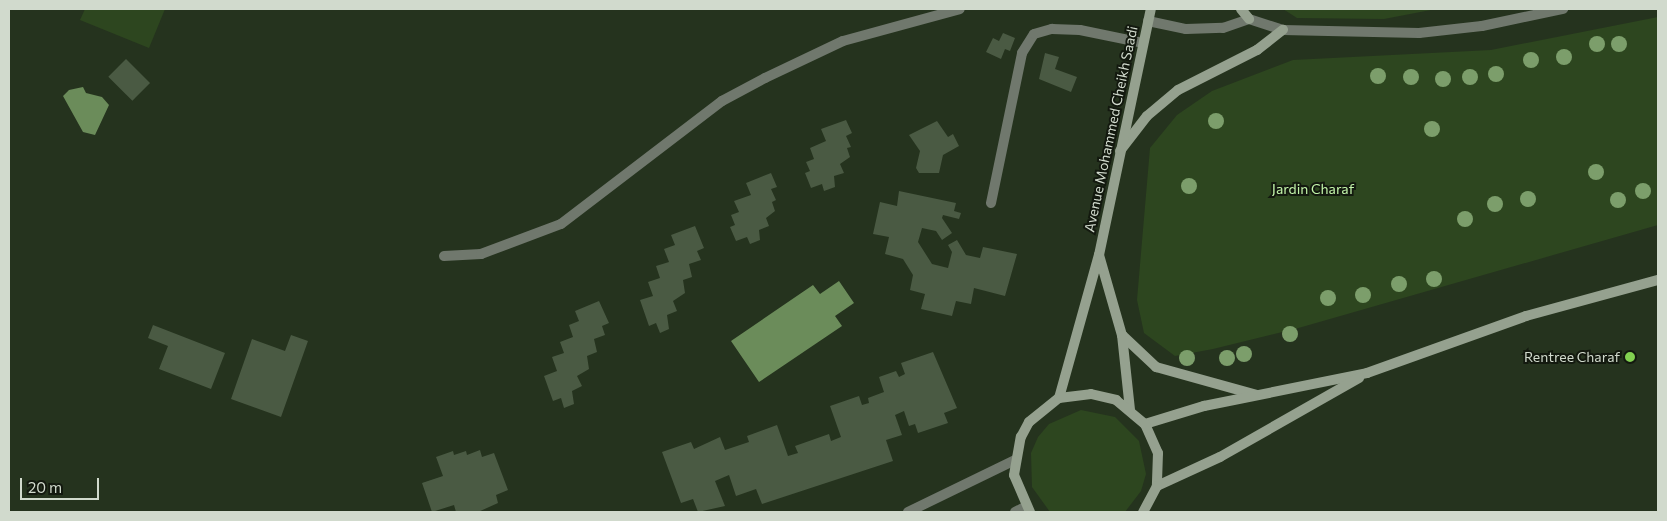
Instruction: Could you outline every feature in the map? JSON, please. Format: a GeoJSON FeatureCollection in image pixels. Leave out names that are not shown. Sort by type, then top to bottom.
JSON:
{"type":"FeatureCollection","features":[{"type":"Feature","properties":{"kind":"main road","name":"Avenue Mohammed Cheikh Saadi"},"geometry":{"type":"LineString","coordinates":[[1059,398],[1099,255],[1118,154],[1151,9]]}},
{"type":"Feature","properties":{"kind":"main road"},"geometry":{"type":"LineString","coordinates":[[1241,9],[1249,19]]}},
{"type":"Feature","properties":{"kind":"main road"},"geometry":{"type":"LineString","coordinates":[[1118,154],[1148,116],[1178,90],[1258,50],[1283,30]]}},
{"type":"Feature","properties":{"kind":"main road","name":"Avenue Mohammed Cheikh Saadi"},"geometry":{"type":"LineString","coordinates":[[1099,255],[1122,335],[1130,410]]}},
{"type":"Feature","properties":{"kind":"main road"},"geometry":{"type":"LineString","coordinates":[[1145,424],[1204,406],[1367,373],[1526,316],[1658,280]]}},
{"type":"Feature","properties":{"kind":"main road"},"geometry":{"type":"LineString","coordinates":[[1122,335],[1156,367],[1258,396]]}},
{"type":"Feature","properties":{"kind":"main road"},"geometry":{"type":"LineString","coordinates":[[1157,486],[1220,457],[1367,373]]}},
{"type":"Feature","properties":{"kind":"main road"},"geometry":{"type":"LineString","coordinates":[[1028,510],[1014,475],[1015,460],[1029,422],[1059,398],[1091,394],[1116,400],[1130,410],[1145,424],[1158,453],[1157,486],[1143,512]]}},
{"type":"Feature","properties":{"kind":"street"},"geometry":{"type":"LineString","coordinates":[[444,256],[481,254],[517,244],[561,224],[722,101],[765,78],[843,42],[960,9]]}},
{"type":"Feature","properties":{"kind":"street"},"geometry":{"type":"LineString","coordinates":[[1148,21],[1186,29],[1223,28],[1249,19],[1283,30],[1419,33],[1482,26],[1563,9]]}},
{"type":"Feature","properties":{"kind":"street"},"geometry":{"type":"LineString","coordinates":[[991,203],[1022,52],[1034,34],[1052,29],[1080,30],[1143,42]]}},
{"type":"Feature","properties":{"kind":"street"},"geometry":{"type":"LineString","coordinates":[[908,512],[1015,460]]}},
{"type":"Feature","properties":{"kind":"street"},"geometry":{"type":"LineString","coordinates":[[1015,512],[1028,510]]}},
{"type":"Feature","properties":{"kind":"green space"},"geometry":{"type":"Polygon","coordinates":[[[85,9],[165,9],[149,48],[80,20],[85,9]]]}},
{"type":"Feature","properties":{"kind":"green space"},"geometry":{"type":"Polygon","coordinates":[[[1283,9],[1436,9],[1384,19],[1297,18],[1283,9]]]}},
{"type":"Feature","properties":{"kind":"green space","name":"Jardin Charaf"},"geometry":{"type":"Polygon","coordinates":[[[1658,17],[1658,225],[1295,329],[1213,349],[1175,356],[1144,333],[1137,300],[1150,148],[1177,115],[1212,91],[1293,60],[1491,50],[1658,17]]]}},
{"type":"Feature","properties":{"kind":"green space"},"geometry":{"type":"Polygon","coordinates":[[[1081,410],[1115,417],[1139,441],[1146,474],[1141,491],[1125,512],[1050,512],[1032,487],[1031,453],[1038,437],[1049,424],[1081,410]]]}},
{"type":"Feature","properties":{"kind":"shaded area"},"geometry":{"type":"Polygon","coordinates":[[[83,87],[86,93],[102,97],[109,105],[95,135],[83,132],[63,96],[69,90],[83,87]]]}},
{"type":"Feature","properties":{"kind":"shaded area"},"geometry":{"type":"Polygon","coordinates":[[[839,281],[854,303],[835,316],[842,326],[759,382],[731,341],[813,285],[820,294],[839,281]]]}},
{"type":"Feature","properties":{"kind":"building"},"geometry":{"type":"Polygon","coordinates":[[[1003,33],[1015,38],[1010,51],[1005,49],[1001,59],[986,52],[993,38],[999,41],[1003,33]]]}},
{"type":"Feature","properties":{"kind":"building"},"geometry":{"type":"Polygon","coordinates":[[[1045,53],[1059,57],[1055,69],[1077,77],[1071,92],[1039,79],[1045,53]]]}},
{"type":"Feature","properties":{"kind":"building"},"geometry":{"type":"Polygon","coordinates":[[[126,59],[150,83],[132,101],[108,77],[126,59]]]}},
{"type":"Feature","properties":{"kind":"building"},"geometry":{"type":"Polygon","coordinates":[[[846,120],[852,133],[846,136],[851,147],[847,148],[850,157],[840,164],[844,173],[834,176],[835,187],[824,191],[822,184],[811,188],[805,173],[810,171],[806,162],[814,159],[810,148],[826,141],[821,129],[846,120]]]}},
{"type":"Feature","properties":{"kind":"building"},"geometry":{"type":"Polygon","coordinates":[[[937,121],[948,137],[953,134],[959,146],[943,155],[939,173],[919,173],[916,168],[920,151],[909,135],[937,121]]]}},
{"type":"Feature","properties":{"kind":"building"},"geometry":{"type":"Polygon","coordinates":[[[771,173],[777,187],[771,189],[776,200],[772,202],[775,211],[766,218],[769,226],[759,230],[760,240],[750,244],[747,237],[736,241],[730,227],[735,225],[731,215],[739,212],[734,201],[751,195],[746,183],[771,173]]]}},
{"type":"Feature","properties":{"kind":"building"},"geometry":{"type":"Polygon","coordinates":[[[899,191],[956,203],[954,211],[961,213],[959,219],[943,215],[942,218],[952,233],[942,240],[936,231],[922,228],[918,242],[932,264],[948,268],[952,252],[948,245],[957,240],[966,255],[980,258],[983,247],[1017,254],[1005,296],[974,288],[971,304],[956,301],[952,316],[921,309],[925,294],[910,290],[913,275],[903,259],[885,254],[889,237],[873,234],[880,202],[897,206],[899,191]]]}},
{"type":"Feature","properties":{"kind":"building"},"geometry":{"type":"Polygon","coordinates":[[[695,226],[704,248],[697,251],[701,260],[689,264],[692,277],[683,280],[685,293],[673,301],[677,311],[667,315],[669,329],[660,333],[656,323],[649,326],[640,300],[653,296],[648,282],[660,278],[656,266],[669,262],[664,249],[675,245],[671,235],[695,226]]]}},
{"type":"Feature","properties":{"kind":"building"},"geometry":{"type":"Polygon","coordinates":[[[599,301],[609,323],[602,326],[605,335],[594,339],[597,352],[587,356],[589,369],[577,376],[582,386],[572,391],[574,404],[564,408],[561,398],[553,401],[544,376],[557,371],[552,357],[564,353],[560,342],[573,337],[569,325],[579,321],[575,311],[599,301]]]}},
{"type":"Feature","properties":{"kind":"building"},"geometry":{"type":"Polygon","coordinates":[[[153,325],[225,353],[211,389],[159,369],[168,346],[148,338],[153,325]]]}},
{"type":"Feature","properties":{"kind":"building"},"geometry":{"type":"Polygon","coordinates":[[[291,335],[308,341],[281,417],[231,399],[252,339],[285,351],[291,335]]]}},
{"type":"Feature","properties":{"kind":"building"},"geometry":{"type":"Polygon","coordinates":[[[933,352],[957,408],[944,413],[948,423],[918,433],[915,424],[909,426],[904,411],[895,415],[902,435],[886,440],[893,461],[762,504],[756,489],[736,496],[729,475],[715,481],[725,506],[698,512],[693,499],[681,503],[662,452],[691,442],[694,449],[720,437],[725,450],[749,442],[747,436],[777,425],[788,456],[798,453],[795,446],[829,434],[831,441],[841,437],[830,406],[859,396],[862,405],[869,403],[868,398],[884,392],[879,377],[896,371],[899,377],[905,374],[901,363],[933,352]]]}},
{"type":"Feature","properties":{"kind":"building"},"geometry":{"type":"Polygon","coordinates":[[[480,450],[482,457],[494,453],[508,490],[496,495],[498,503],[478,512],[456,512],[454,505],[432,512],[422,483],[443,476],[436,457],[453,451],[454,455],[466,451],[467,455],[480,450]]]}},
{"type":"Feature","properties":{"kind":"place","name":"Rentree Charaf"},"geometry":{"type":"Point","coordinates":[1630,357]}}]}
